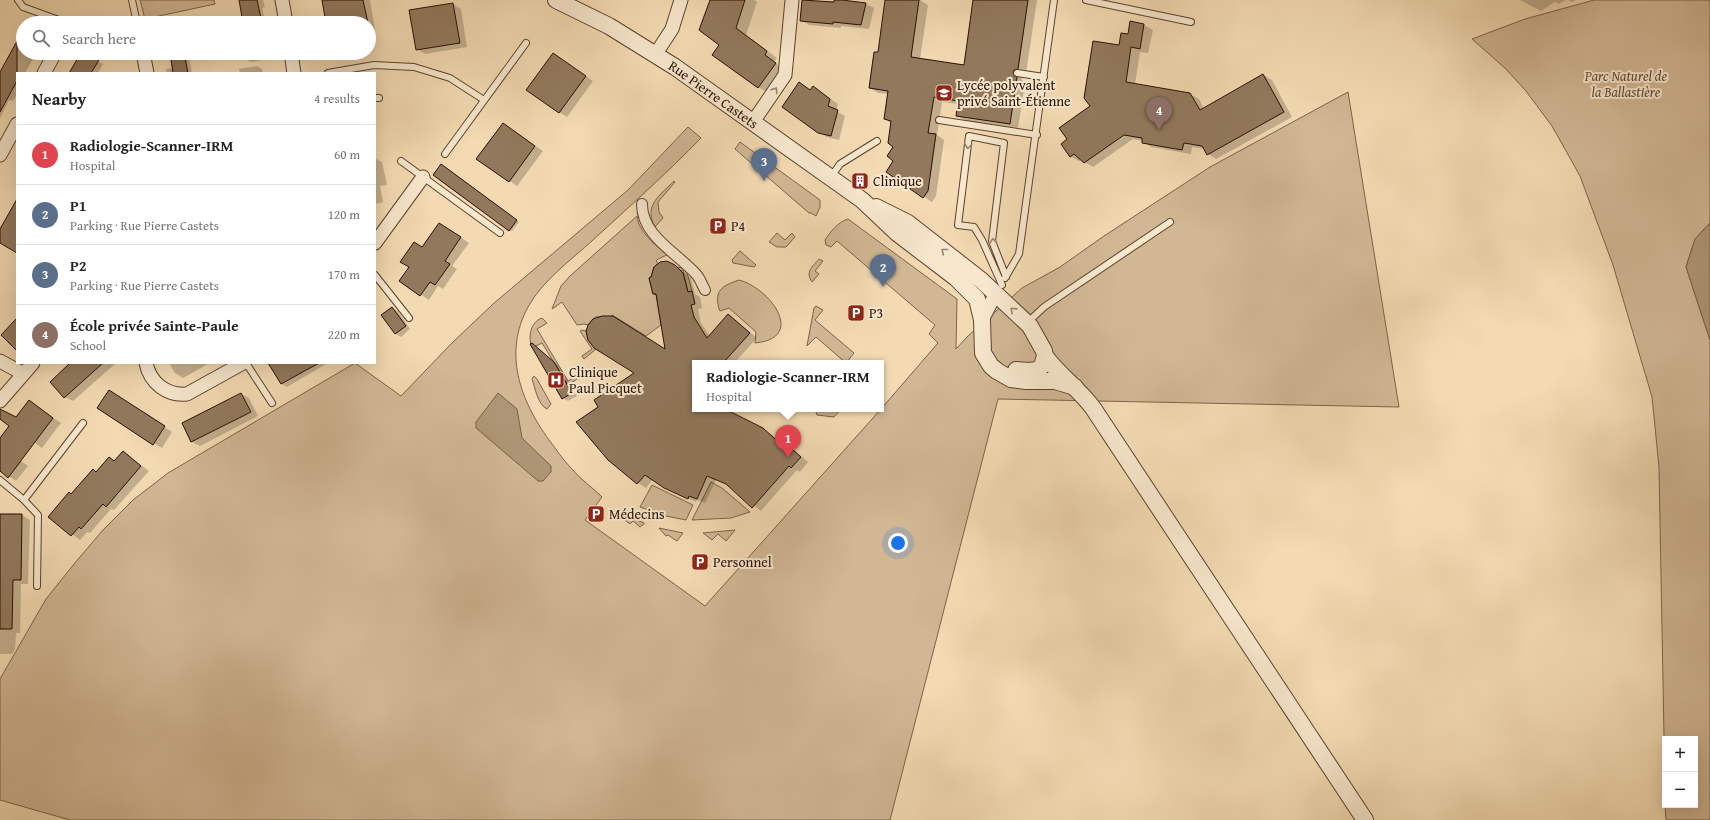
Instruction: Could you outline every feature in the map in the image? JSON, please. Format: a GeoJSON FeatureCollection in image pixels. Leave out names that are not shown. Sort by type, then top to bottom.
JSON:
{"type":"FeatureCollection","features":[{"type":"Feature","properties":{"kind":"street"},"geometry":{"type":"LineString","coordinates":[[282,0],[285,16]]}},
{"type":"Feature","properties":{"kind":"street","name":"Rue Pierre Castets"},"geometry":{"type":"LineString","coordinates":[[556,0],[609,26],[655,55],[753,122],[862,200],[897,233],[956,278],[977,299],[982,320]]}},
{"type":"Feature","properties":{"kind":"street"},"geometry":{"type":"LineString","coordinates":[[655,55],[672,29],[681,0]]}},
{"type":"Feature","properties":{"kind":"street"},"geometry":{"type":"LineString","coordinates":[[753,122],[785,75],[792,0]]}},
{"type":"Feature","properties":{"kind":"street"},"geometry":{"type":"LineString","coordinates":[[45,72],[51,60]]}},
{"type":"Feature","properties":{"kind":"street"},"geometry":{"type":"LineString","coordinates":[[144,60],[147,72]]}},
{"type":"Feature","properties":{"kind":"street"},"geometry":{"type":"LineString","coordinates":[[292,60],[294,72]]}},
{"type":"Feature","properties":{"kind":"street"},"geometry":{"type":"LineString","coordinates":[[0,156],[16,126]]}},
{"type":"Feature","properties":{"kind":"street"},"geometry":{"type":"LineString","coordinates":[[376,242],[423,177]]}},
{"type":"Feature","properties":{"kind":"street","name":"Rue Pierre Castets"},"geometry":{"type":"LineString","coordinates":[[862,200],[908,222],[999,289],[1027,323],[1040,341],[1045,356],[1053,367],[1075,387],[1093,408],[1365,820]]}},
{"type":"Feature","properties":{"kind":"street"},"geometry":{"type":"LineString","coordinates":[[642,204],[642,213],[651,231],[697,275],[705,290]]}},
{"type":"Feature","properties":{"kind":"street"},"geometry":{"type":"LineString","coordinates":[[999,289],[982,320],[982,353],[991,366],[1003,376],[1026,381],[1055,381],[1075,387]]}},
{"type":"Feature","properties":{"kind":"street"},"geometry":{"type":"LineString","coordinates":[[982,337],[993,354],[1010,368],[1022,371],[1037,370],[1042,366],[1045,356]]}},
{"type":"Feature","properties":{"kind":"street"},"geometry":{"type":"LineString","coordinates":[[0,361],[22,373]]}},
{"type":"Feature","properties":{"kind":"street"},"geometry":{"type":"LineString","coordinates":[[0,401],[22,373],[32,364]]}},
{"type":"Feature","properties":{"kind":"street"},"geometry":{"type":"LineString","coordinates":[[146,364],[153,380],[163,389],[177,395],[188,394],[241,364]]}},
{"type":"Feature","properties":{"kind":"lane"},"geometry":{"type":"LineString","coordinates":[[18,0],[22,7],[47,16]]}},
{"type":"Feature","properties":{"kind":"lane"},"geometry":{"type":"LineString","coordinates":[[132,0],[135,16]]}},
{"type":"Feature","properties":{"kind":"lane"},"geometry":{"type":"LineString","coordinates":[[999,289],[1019,254],[1037,135],[1054,0]]}},
{"type":"Feature","properties":{"kind":"lane"},"geometry":{"type":"LineString","coordinates":[[1086,0],[1192,22]]}},
{"type":"Feature","properties":{"kind":"lane"},"geometry":{"type":"LineString","coordinates":[[445,154],[526,43]]}},
{"type":"Feature","properties":{"kind":"lane"},"geometry":{"type":"LineString","coordinates":[[334,72],[374,65],[414,67],[450,78],[484,100]]}},
{"type":"Feature","properties":{"kind":"lane"},"geometry":{"type":"LineString","coordinates":[[1017,73],[1044,77]]}},
{"type":"Feature","properties":{"kind":"lane"},"geometry":{"type":"LineString","coordinates":[[939,120],[1037,135]]}},
{"type":"Feature","properties":{"kind":"lane"},"geometry":{"type":"LineString","coordinates":[[999,289],[982,240],[974,227],[958,225],[969,136],[1004,143],[992,241],[1006,277]]}},
{"type":"Feature","properties":{"kind":"lane"},"geometry":{"type":"LineString","coordinates":[[830,178],[840,164],[877,141]]}},
{"type":"Feature","properties":{"kind":"lane"},"geometry":{"type":"LineString","coordinates":[[401,161],[500,233]]}},
{"type":"Feature","properties":{"kind":"lane"},"geometry":{"type":"LineString","coordinates":[[1027,323],[1044,307],[1170,222]]}},
{"type":"Feature","properties":{"kind":"lane"},"geometry":{"type":"LineString","coordinates":[[376,276],[410,318]]}},
{"type":"Feature","properties":{"kind":"lane"},"geometry":{"type":"LineString","coordinates":[[247,364],[272,403]]}},
{"type":"Feature","properties":{"kind":"lane"},"geometry":{"type":"LineString","coordinates":[[24,500],[83,423]]}},
{"type":"Feature","properties":{"kind":"lane"},"geometry":{"type":"LineString","coordinates":[[0,480],[24,500],[38,515],[37,586]]}},
{"type":"Feature","properties":{"kind":"green space"},"geometry":{"type":"Polygon","coordinates":[[[140,0],[214,0],[215,4],[159,16],[144,16],[140,0]]]}},
{"type":"Feature","properties":{"kind":"green space","name":"Parc Naturel de la Ballastière"},"geometry":{"type":"Polygon","coordinates":[[[1594,0],[1710,0],[1710,223],[1695,239],[1686,267],[1710,340],[1710,820],[1666,820],[1665,808],[1698,808],[1698,736],[1664,736],[1659,467],[1652,397],[1613,265],[1580,176],[1552,126],[1526,91],[1506,69],[1472,39],[1525,19],[1594,0]]]}},
{"type":"Feature","properties":{"kind":"green space"},"geometry":{"type":"Polygon","coordinates":[[[1348,92],[1399,407],[998,399],[890,820],[70,820],[0,800],[0,679],[46,599],[103,530],[133,500],[168,473],[353,364],[356,364],[401,396],[451,344],[493,304],[628,190],[688,127],[701,138],[647,190],[558,271],[534,297],[521,324],[517,342],[516,359],[518,376],[523,392],[539,425],[568,465],[602,497],[585,520],[705,606],[878,412],[884,412],[884,406],[938,343],[929,334],[935,325],[837,241],[831,247],[826,245],[825,240],[838,225],[844,220],[848,219],[957,299],[956,349],[968,336],[1022,288],[1060,267],[1104,236],[1210,167],[1348,92]]]}},
{"type":"Feature","properties":{"kind":"green space"},"geometry":{"type":"Polygon","coordinates":[[[740,142],[820,200],[820,207],[816,216],[809,213],[735,149],[740,142]]]}},
{"type":"Feature","properties":{"kind":"green space"},"geometry":{"type":"Polygon","coordinates":[[[674,181],[675,182],[658,202],[659,212],[663,218],[655,227],[652,220],[652,207],[659,196],[674,181]]]}},
{"type":"Feature","properties":{"kind":"green space"},"geometry":{"type":"Polygon","coordinates":[[[637,216],[638,222],[644,233],[667,255],[656,261],[658,263],[654,267],[651,277],[649,278],[653,294],[656,294],[661,325],[646,336],[612,315],[611,317],[595,317],[588,325],[577,325],[562,302],[552,309],[561,286],[570,276],[637,216]]]}},
{"type":"Feature","properties":{"kind":"green space"},"geometry":{"type":"Polygon","coordinates":[[[777,233],[785,240],[792,233],[795,237],[786,247],[777,247],[769,242],[777,233]]]}},
{"type":"Feature","properties":{"kind":"green space"},"geometry":{"type":"Polygon","coordinates":[[[740,251],[756,265],[754,267],[733,263],[732,260],[740,251]]]}},
{"type":"Feature","properties":{"kind":"green space"},"geometry":{"type":"Polygon","coordinates":[[[819,259],[823,261],[815,271],[819,274],[812,282],[809,272],[819,259]]]}},
{"type":"Feature","properties":{"kind":"green space"},"geometry":{"type":"Polygon","coordinates":[[[677,267],[686,269],[692,291],[688,292],[683,270],[680,271],[677,267]]]}},
{"type":"Feature","properties":{"kind":"green space"},"geometry":{"type":"Polygon","coordinates":[[[739,280],[751,285],[762,293],[771,302],[778,313],[781,323],[779,332],[771,339],[755,343],[756,332],[729,308],[720,311],[718,303],[719,293],[728,284],[739,280]]]}},
{"type":"Feature","properties":{"kind":"green space"},"geometry":{"type":"Polygon","coordinates":[[[816,306],[823,310],[815,320],[854,353],[848,360],[843,360],[816,337],[807,346],[814,308],[816,306]]]}},
{"type":"Feature","properties":{"kind":"green space"},"geometry":{"type":"Polygon","coordinates":[[[542,318],[547,323],[537,329],[568,381],[578,375],[580,377],[568,385],[542,343],[532,348],[530,340],[531,331],[535,323],[542,318]]]}},
{"type":"Feature","properties":{"kind":"green space"},"geometry":{"type":"Polygon","coordinates":[[[580,331],[586,331],[588,340],[596,349],[584,359],[582,356],[592,349],[580,331]]]}},
{"type":"Feature","properties":{"kind":"green space"},"geometry":{"type":"Polygon","coordinates":[[[534,376],[551,404],[547,409],[541,404],[537,396],[532,379],[534,376]]]}},
{"type":"Feature","properties":{"kind":"green space"},"geometry":{"type":"Polygon","coordinates":[[[816,412],[838,412],[834,417],[817,415],[816,412]]]}},
{"type":"Feature","properties":{"kind":"green space"},"geometry":{"type":"Polygon","coordinates":[[[711,482],[722,488],[750,512],[731,518],[692,520],[711,482]]]}},
{"type":"Feature","properties":{"kind":"green space"},"geometry":{"type":"Polygon","coordinates":[[[652,485],[693,505],[686,520],[666,516],[640,507],[652,485]]]}},
{"type":"Feature","properties":{"kind":"green space"},"geometry":{"type":"Polygon","coordinates":[[[623,514],[644,524],[640,527],[633,521],[630,524],[621,517],[623,514]]]}},
{"type":"Feature","properties":{"kind":"green space"},"geometry":{"type":"Polygon","coordinates":[[[659,528],[683,533],[677,541],[668,535],[666,536],[659,528]]]}},
{"type":"Feature","properties":{"kind":"green space"},"geometry":{"type":"Polygon","coordinates":[[[735,530],[726,541],[718,534],[712,540],[703,533],[735,530]]]}},
{"type":"Feature","properties":{"kind":"shaded area"},"geometry":{"type":"Polygon","coordinates":[[[1710,223],[1710,340],[1686,267],[1695,239],[1710,223]]]}},
{"type":"Feature","properties":{"kind":"shaded area"},"geometry":{"type":"Polygon","coordinates":[[[498,393],[517,409],[522,438],[551,466],[551,472],[543,481],[538,481],[476,428],[476,422],[498,393]]]}},
{"type":"Feature","properties":{"kind":"building"},"geometry":{"type":"Polygon","coordinates":[[[239,0],[257,0],[260,16],[242,16],[239,0]]]}},
{"type":"Feature","properties":{"kind":"building"},"geometry":{"type":"Polygon","coordinates":[[[322,0],[363,0],[366,16],[325,16],[322,0]]]}},
{"type":"Feature","properties":{"kind":"building"},"geometry":{"type":"Polygon","coordinates":[[[710,0],[745,0],[736,28],[767,51],[765,55],[776,63],[758,88],[712,55],[719,45],[699,30],[710,0]]]}},
{"type":"Feature","properties":{"kind":"building"},"geometry":{"type":"Polygon","coordinates":[[[802,0],[834,2],[834,0],[842,0],[866,3],[861,25],[800,21],[802,0]]]}},
{"type":"Feature","properties":{"kind":"building"},"geometry":{"type":"Polygon","coordinates":[[[885,0],[919,0],[911,57],[964,65],[973,0],[1028,0],[1018,69],[1014,70],[1013,73],[1017,77],[1010,124],[956,116],[958,101],[934,97],[928,133],[936,134],[928,191],[923,198],[886,172],[893,161],[887,156],[893,147],[888,143],[891,121],[884,119],[888,91],[869,88],[874,52],[878,52],[885,0]]]}},
{"type":"Feature","properties":{"kind":"building"},"geometry":{"type":"Polygon","coordinates":[[[453,3],[460,43],[416,50],[409,10],[453,3]]]}},
{"type":"Feature","properties":{"kind":"building"},"geometry":{"type":"Polygon","coordinates":[[[1130,21],[1144,24],[1140,49],[1131,47],[1126,82],[1190,93],[1200,110],[1263,74],[1284,112],[1207,155],[1202,146],[1184,143],[1182,150],[1142,143],[1142,138],[1124,135],[1084,163],[1074,154],[1070,157],[1061,144],[1067,139],[1059,128],[1090,106],[1084,98],[1093,41],[1119,45],[1121,33],[1128,34],[1130,21]]]}},
{"type":"Feature","properties":{"kind":"building"},"geometry":{"type":"Polygon","coordinates":[[[16,43],[16,83],[0,112],[0,72],[16,43]]]}},
{"type":"Feature","properties":{"kind":"building"},"geometry":{"type":"Polygon","coordinates":[[[553,53],[586,76],[559,113],[526,90],[553,53]]]}},
{"type":"Feature","properties":{"kind":"building"},"geometry":{"type":"Polygon","coordinates":[[[77,60],[99,60],[92,72],[70,72],[77,60]]]}},
{"type":"Feature","properties":{"kind":"building"},"geometry":{"type":"Polygon","coordinates":[[[171,60],[185,60],[188,72],[173,72],[171,60]]]}},
{"type":"Feature","properties":{"kind":"building"},"geometry":{"type":"Polygon","coordinates":[[[799,82],[810,90],[813,86],[830,99],[828,106],[838,110],[831,136],[818,133],[782,107],[799,82]]]}},
{"type":"Feature","properties":{"kind":"building"},"geometry":{"type":"Polygon","coordinates":[[[503,123],[535,146],[509,182],[476,159],[503,123]]]}},
{"type":"Feature","properties":{"kind":"building"},"geometry":{"type":"Polygon","coordinates":[[[441,164],[517,220],[509,231],[433,175],[441,164]]]}},
{"type":"Feature","properties":{"kind":"building"},"geometry":{"type":"Polygon","coordinates":[[[16,201],[16,252],[0,243],[0,229],[16,201]]]}},
{"type":"Feature","properties":{"kind":"building"},"geometry":{"type":"Polygon","coordinates":[[[439,223],[461,237],[445,261],[450,264],[435,285],[430,282],[420,296],[399,281],[409,267],[400,262],[414,242],[422,247],[439,223]]]}},
{"type":"Feature","properties":{"kind":"building","name":"Clinique Paul Picquet"},"geometry":{"type":"Polygon","coordinates":[[[667,261],[675,265],[683,273],[688,292],[692,291],[695,304],[691,305],[694,317],[707,338],[728,314],[750,333],[726,360],[692,360],[692,412],[731,412],[763,428],[784,447],[786,444],[801,457],[791,468],[789,466],[752,508],[726,484],[707,476],[697,499],[689,496],[688,499],[664,488],[645,475],[637,484],[608,460],[576,422],[598,407],[594,400],[634,373],[594,348],[588,340],[586,331],[588,325],[593,319],[602,316],[613,316],[665,349],[656,294],[653,294],[649,278],[651,277],[654,267],[660,262],[667,261]]]}},
{"type":"Feature","properties":{"kind":"building"},"geometry":{"type":"Polygon","coordinates":[[[392,307],[406,326],[395,334],[381,315],[392,307]]]}},
{"type":"Feature","properties":{"kind":"building"},"geometry":{"type":"Polygon","coordinates":[[[16,319],[16,350],[1,335],[16,319]]]}},
{"type":"Feature","properties":{"kind":"building"},"geometry":{"type":"Polygon","coordinates":[[[532,343],[554,362],[572,393],[562,399],[530,344],[532,343]]]}},
{"type":"Feature","properties":{"kind":"building"},"geometry":{"type":"Polygon","coordinates":[[[69,364],[102,364],[64,398],[50,382],[69,364]]]}},
{"type":"Feature","properties":{"kind":"building"},"geometry":{"type":"Polygon","coordinates":[[[269,364],[317,364],[281,384],[269,364]]]}},
{"type":"Feature","properties":{"kind":"building"},"geometry":{"type":"Polygon","coordinates":[[[109,390],[165,426],[153,445],[97,408],[109,390]]]}},
{"type":"Feature","properties":{"kind":"building"},"geometry":{"type":"Polygon","coordinates":[[[241,393],[251,412],[191,442],[182,423],[241,393]]]}},
{"type":"Feature","properties":{"kind":"building"},"geometry":{"type":"Polygon","coordinates":[[[29,400],[53,418],[8,478],[0,471],[0,438],[9,426],[0,419],[0,409],[16,417],[29,400]]]}},
{"type":"Feature","properties":{"kind":"building"},"geometry":{"type":"Polygon","coordinates":[[[123,451],[141,466],[106,507],[103,504],[81,529],[79,527],[71,536],[48,517],[69,492],[71,494],[93,469],[96,472],[109,457],[114,461],[123,451]]]}},
{"type":"Feature","properties":{"kind":"building"},"geometry":{"type":"Polygon","coordinates":[[[0,514],[22,514],[21,580],[13,580],[12,629],[0,629],[0,514]]]}},
{"type":"Feature","properties":{"kind":"place","name":"Lycée polyvalent privé Saint-Étienne"},"geometry":{"type":"Point","coordinates":[944,93]}},
{"type":"Feature","properties":{"kind":"place","name":"École privée Sainte-Paule"},"geometry":{"type":"Point","coordinates":[1159,130]}},
{"type":"Feature","properties":{"kind":"place","name":"P2"},"geometry":{"type":"Point","coordinates":[764,181]}},
{"type":"Feature","properties":{"kind":"place","name":"Clinique"},"geometry":{"type":"Point","coordinates":[860,181]}},
{"type":"Feature","properties":{"kind":"place","name":"P4"},"geometry":{"type":"Point","coordinates":[718,226]}},
{"type":"Feature","properties":{"kind":"place","name":"P1"},"geometry":{"type":"Point","coordinates":[883,287]}},
{"type":"Feature","properties":{"kind":"place","name":"P3"},"geometry":{"type":"Point","coordinates":[856,313]}},
{"type":"Feature","properties":{"kind":"place","name":"Clinique Paul Picquet"},"geometry":{"type":"Point","coordinates":[556,380]}},
{"type":"Feature","properties":{"kind":"place","name":"Radiologie-Scanner-IRM"},"geometry":{"type":"Point","coordinates":[788,458]}},
{"type":"Feature","properties":{"kind":"place","name":"Médecins"},"geometry":{"type":"Point","coordinates":[596,514]}},
{"type":"Feature","properties":{"kind":"place","name":"Personnel"},"geometry":{"type":"Point","coordinates":[700,562]}}]}
